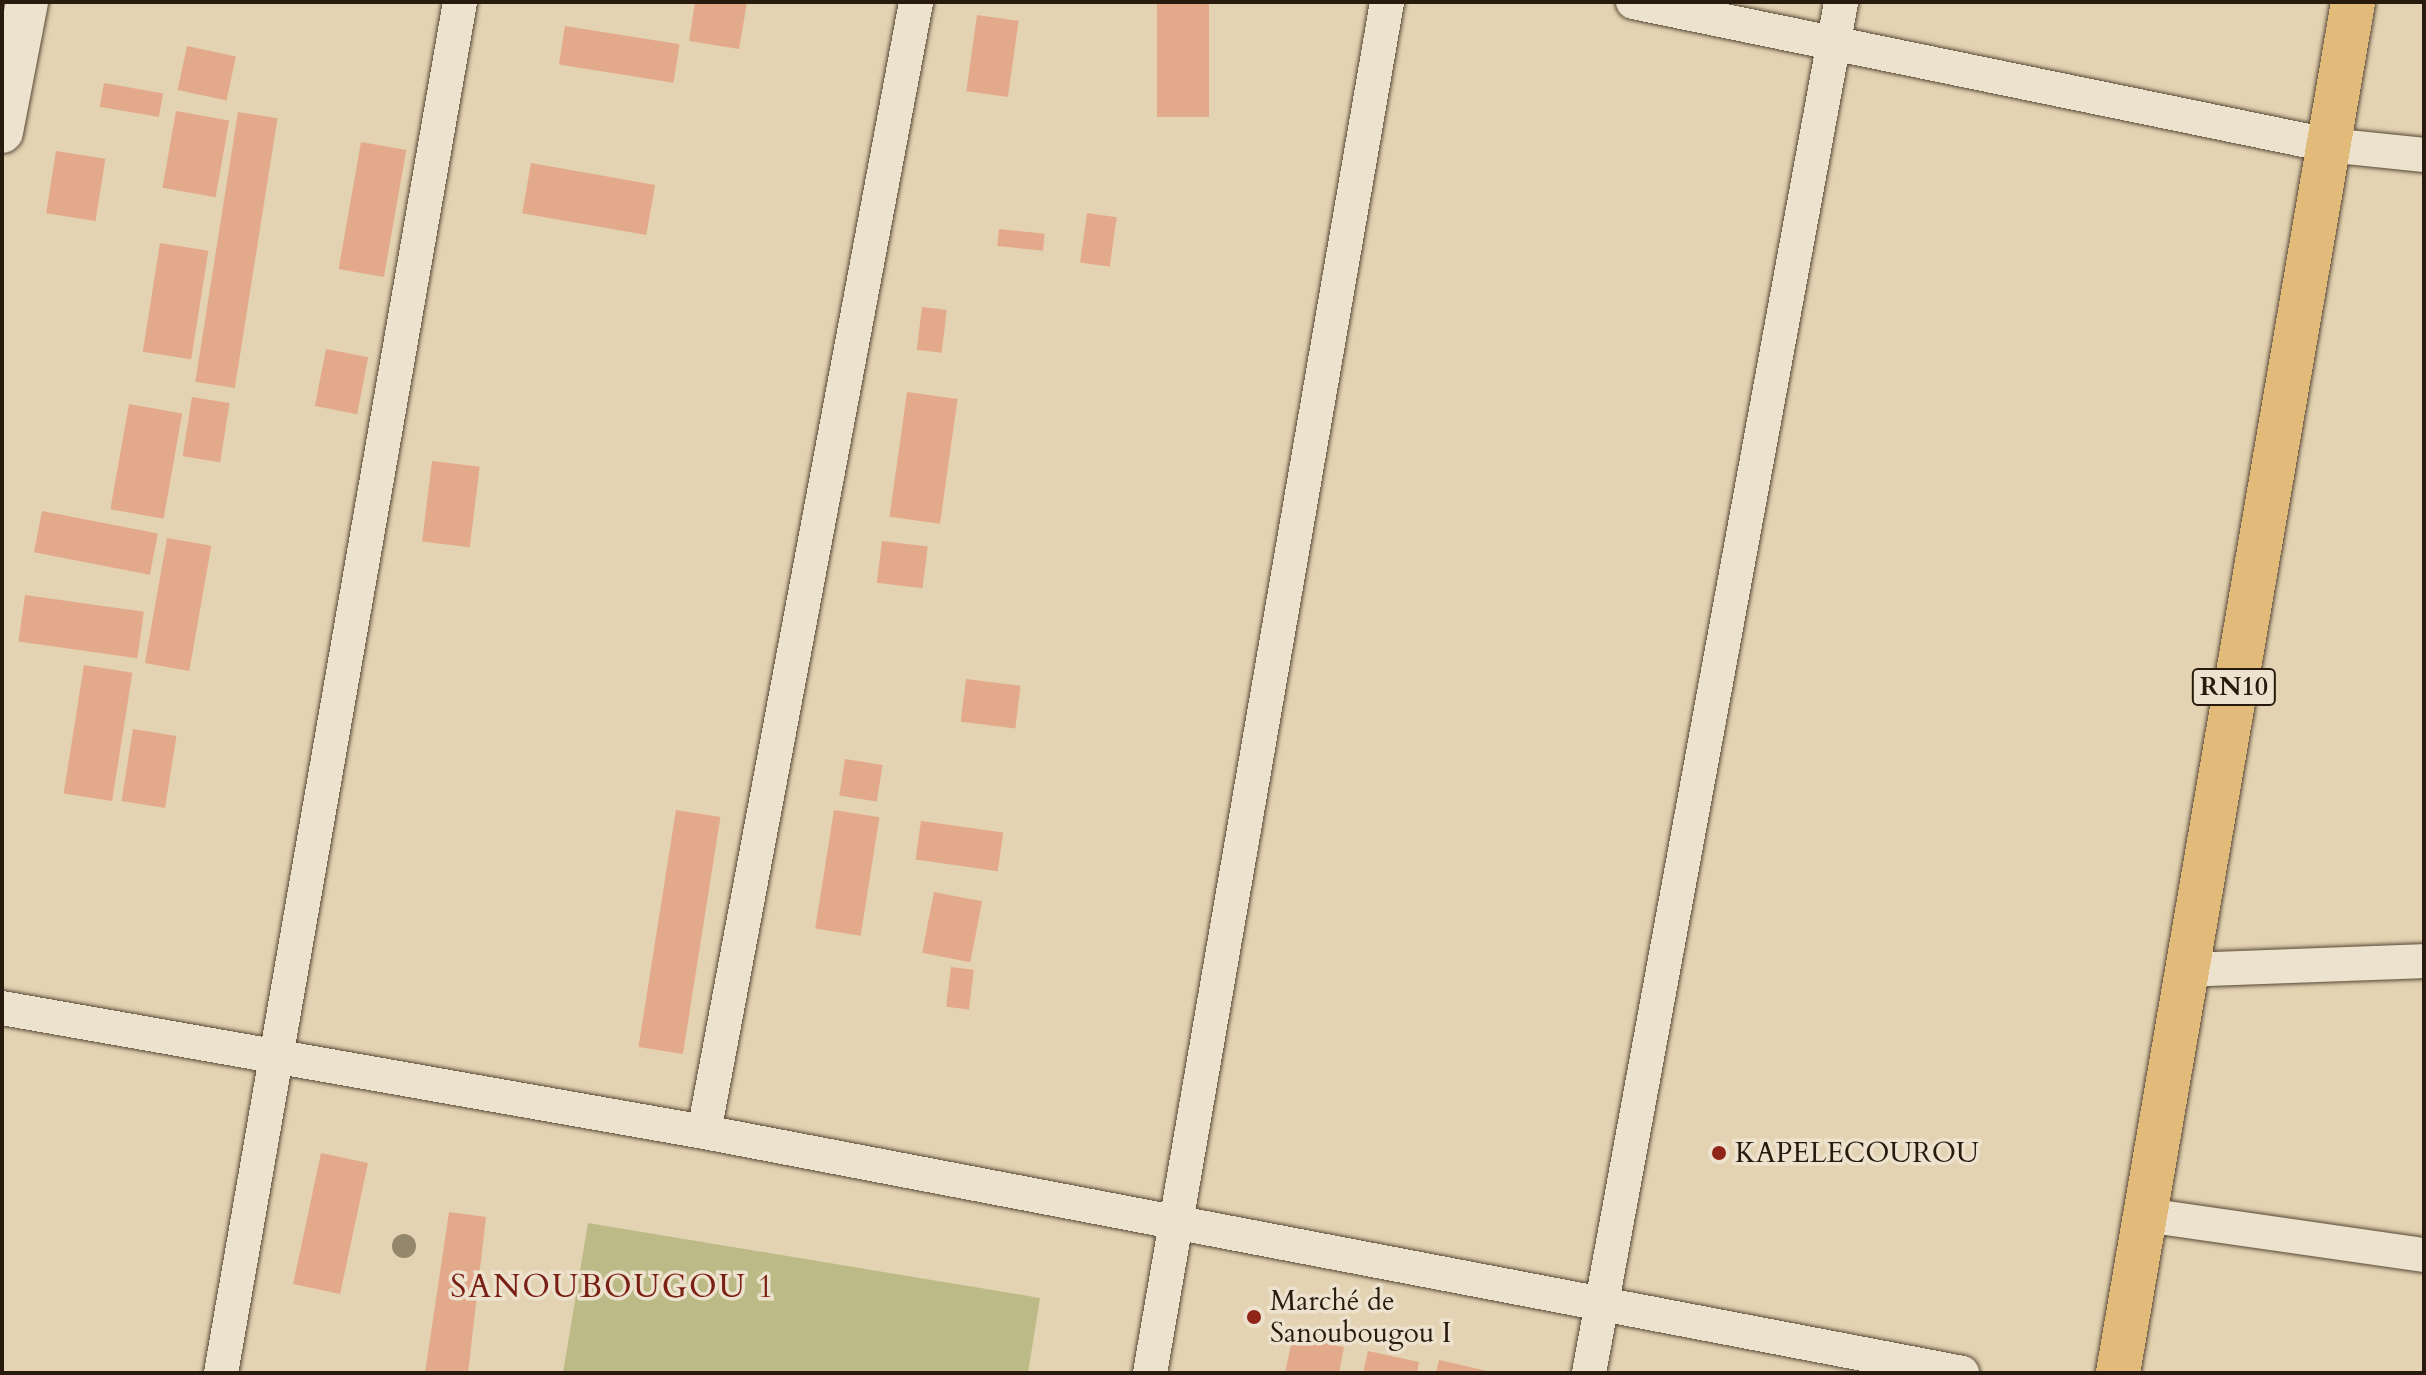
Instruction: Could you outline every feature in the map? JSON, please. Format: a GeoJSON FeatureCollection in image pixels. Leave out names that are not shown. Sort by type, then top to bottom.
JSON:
{"type":"FeatureCollection","features":[{"type":"Feature","properties":{"kind":"highway","name":"RN10"},"geometry":{"type":"LineString","coordinates":[[2118,1373],[2184,970],[2353,2]]}},
{"type":"Feature","properties":{"kind":"street"},"geometry":{"type":"LineString","coordinates":[[2,132],[27,2]]}},
{"type":"Feature","properties":{"kind":"street"},"geometry":{"type":"LineString","coordinates":[[221,1373],[460,2]]}},
{"type":"Feature","properties":{"kind":"street"},"geometry":{"type":"LineString","coordinates":[[704,1132],[916,2]]}},
{"type":"Feature","properties":{"kind":"street"},"geometry":{"type":"LineString","coordinates":[[1150,1373],[1387,2]]}},
{"type":"Feature","properties":{"kind":"street"},"geometry":{"type":"LineString","coordinates":[[1633,2],[2328,145],[2424,155]]}},
{"type":"Feature","properties":{"kind":"street"},"geometry":{"type":"LineString","coordinates":[[1589,1373],[1841,2]]}},
{"type":"Feature","properties":{"kind":"street"},"geometry":{"type":"LineString","coordinates":[[2184,970],[2424,961]]}},
{"type":"Feature","properties":{"kind":"street"},"geometry":{"type":"LineString","coordinates":[[2,1008],[704,1132],[1601,1309],[1962,1373]]}},
{"type":"Feature","properties":{"kind":"street"},"geometry":{"type":"LineString","coordinates":[[2146,1215],[2424,1255]]}},
{"type":"Feature","properties":{"kind":"shaded area"},"geometry":{"type":"Polygon","coordinates":[[[588,1223],[1040,1298],[1028,1373],[563,1373],[588,1223]]]}},
{"type":"Feature","properties":{"kind":"building"},"geometry":{"type":"Polygon","coordinates":[[[695,2],[747,2],[739,49],[689,41],[695,2]]]}},
{"type":"Feature","properties":{"kind":"building"},"geometry":{"type":"Polygon","coordinates":[[[1157,2],[1209,2],[1209,117],[1157,117],[1157,2]]]}},
{"type":"Feature","properties":{"kind":"building"},"geometry":{"type":"Polygon","coordinates":[[[977,15],[1019,21],[1008,97],[966,91],[977,15]]]}},
{"type":"Feature","properties":{"kind":"building"},"geometry":{"type":"Polygon","coordinates":[[[565,26],[680,44],[673,83],[559,65],[565,26]]]}},
{"type":"Feature","properties":{"kind":"building"},"geometry":{"type":"Polygon","coordinates":[[[187,46],[236,56],[227,100],[178,90],[187,46]]]}},
{"type":"Feature","properties":{"kind":"building"},"geometry":{"type":"Polygon","coordinates":[[[104,83],[163,93],[159,117],[100,107],[104,83]]]}},
{"type":"Feature","properties":{"kind":"building"},"geometry":{"type":"Polygon","coordinates":[[[176,111],[229,120],[216,197],[162,188],[176,111]]]}},
{"type":"Feature","properties":{"kind":"building"},"geometry":{"type":"Polygon","coordinates":[[[238,112],[278,118],[235,388],[195,382],[238,112]]]}},
{"type":"Feature","properties":{"kind":"building"},"geometry":{"type":"Polygon","coordinates":[[[361,142],[406,150],[384,277],[339,269],[361,142]]]}},
{"type":"Feature","properties":{"kind":"building"},"geometry":{"type":"Polygon","coordinates":[[[56,151],[105,159],[96,221],[46,213],[56,151]]]}},
{"type":"Feature","properties":{"kind":"building"},"geometry":{"type":"Polygon","coordinates":[[[531,163],[655,185],[646,235],[522,213],[531,163]]]}},
{"type":"Feature","properties":{"kind":"building"},"geometry":{"type":"Polygon","coordinates":[[[1087,213],[1117,217],[1110,267],[1080,263],[1087,213]]]}},
{"type":"Feature","properties":{"kind":"building"},"geometry":{"type":"Polygon","coordinates":[[[999,229],[1045,234],[1043,251],[997,246],[999,229]]]}},
{"type":"Feature","properties":{"kind":"building"},"geometry":{"type":"Polygon","coordinates":[[[160,243],[208,251],[191,359],[143,352],[160,243]]]}},
{"type":"Feature","properties":{"kind":"building"},"geometry":{"type":"Polygon","coordinates":[[[922,307],[947,310],[942,353],[917,350],[922,307]]]}},
{"type":"Feature","properties":{"kind":"building"},"geometry":{"type":"Polygon","coordinates":[[[326,349],[368,357],[357,414],[315,406],[326,349]]]}},
{"type":"Feature","properties":{"kind":"building"},"geometry":{"type":"Polygon","coordinates":[[[907,392],[958,399],[940,524],[889,517],[907,392]]]}},
{"type":"Feature","properties":{"kind":"building"},"geometry":{"type":"Polygon","coordinates":[[[192,397],[230,403],[220,462],[183,456],[192,397]]]}},
{"type":"Feature","properties":{"kind":"building"},"geometry":{"type":"Polygon","coordinates":[[[129,404],[182,413],[164,519],[110,509],[129,404]]]}},
{"type":"Feature","properties":{"kind":"building"},"geometry":{"type":"Polygon","coordinates":[[[432,461],[480,467],[470,547],[422,541],[432,461]]]}},
{"type":"Feature","properties":{"kind":"building"},"geometry":{"type":"Polygon","coordinates":[[[42,511],[158,534],[150,575],[34,552],[42,511]]]}},
{"type":"Feature","properties":{"kind":"building"},"geometry":{"type":"Polygon","coordinates":[[[167,538],[211,546],[189,671],[145,663],[167,538]]]}},
{"type":"Feature","properties":{"kind":"building"},"geometry":{"type":"Polygon","coordinates":[[[882,541],[928,547],[923,588],[877,583],[882,541]]]}},
{"type":"Feature","properties":{"kind":"building"},"geometry":{"type":"Polygon","coordinates":[[[25,595],[144,612],[137,658],[18,642],[25,595]]]}},
{"type":"Feature","properties":{"kind":"building"},"geometry":{"type":"Polygon","coordinates":[[[84,665],[132,673],[112,801],[64,793],[84,665]]]}},
{"type":"Feature","properties":{"kind":"building"},"geometry":{"type":"Polygon","coordinates":[[[966,679],[1021,686],[1015,728],[961,722],[966,679]]]}},
{"type":"Feature","properties":{"kind":"building"},"geometry":{"type":"Polygon","coordinates":[[[133,729],[176,736],[165,808],[122,801],[133,729]]]}},
{"type":"Feature","properties":{"kind":"building"},"geometry":{"type":"Polygon","coordinates":[[[845,759],[883,765],[877,801],[839,796],[845,759]]]}},
{"type":"Feature","properties":{"kind":"building"},"geometry":{"type":"Polygon","coordinates":[[[676,810],[720,817],[683,1054],[638,1047],[676,810]]]}},
{"type":"Feature","properties":{"kind":"building"},"geometry":{"type":"Polygon","coordinates":[[[834,810],[879,817],[861,936],[815,929],[834,810]]]}},
{"type":"Feature","properties":{"kind":"building"},"geometry":{"type":"Polygon","coordinates":[[[921,821],[1003,833],[998,871],[916,860],[921,821]]]}},
{"type":"Feature","properties":{"kind":"building"},"geometry":{"type":"Polygon","coordinates":[[[934,892],[982,901],[970,962],[922,953],[934,892]]]}},
{"type":"Feature","properties":{"kind":"building"},"geometry":{"type":"Polygon","coordinates":[[[951,967],[974,970],[969,1010],[946,1007],[951,967]]]}},
{"type":"Feature","properties":{"kind":"building"},"geometry":{"type":"Polygon","coordinates":[[[321,1153],[368,1163],[340,1294],[293,1284],[321,1153]]]}},
{"type":"Feature","properties":{"kind":"building"},"geometry":{"type":"Polygon","coordinates":[[[449,1212],[486,1217],[468,1373],[425,1373],[449,1212]]]}},
{"type":"Feature","properties":{"kind":"building"},"geometry":{"type":"Polygon","coordinates":[[[1293,1336],[1344,1347],[1339,1373],[1285,1373],[1293,1336]]]}},
{"type":"Feature","properties":{"kind":"building"},"geometry":{"type":"Polygon","coordinates":[[[1368,1351],[1419,1362],[1417,1373],[1363,1373],[1368,1351]]]}},
{"type":"Feature","properties":{"kind":"building"},"geometry":{"type":"Polygon","coordinates":[[[1439,1360],[1492,1372],[1492,1373],[1436,1373],[1439,1360]]]}},
{"type":"Feature","properties":{"kind":"place","name":"KAPELECOUROU"},"geometry":{"type":"Point","coordinates":[1719,1153]}},
{"type":"Feature","properties":{"kind":"place","name":"Marché de Sanoubougou I"},"geometry":{"type":"Point","coordinates":[1254,1317]}},
{"type":"Feature","properties":{"kind":"district","name":"SANOUBOUGOU 1"},"geometry":{"type":"Point","coordinates":[613,1287]}}]}
